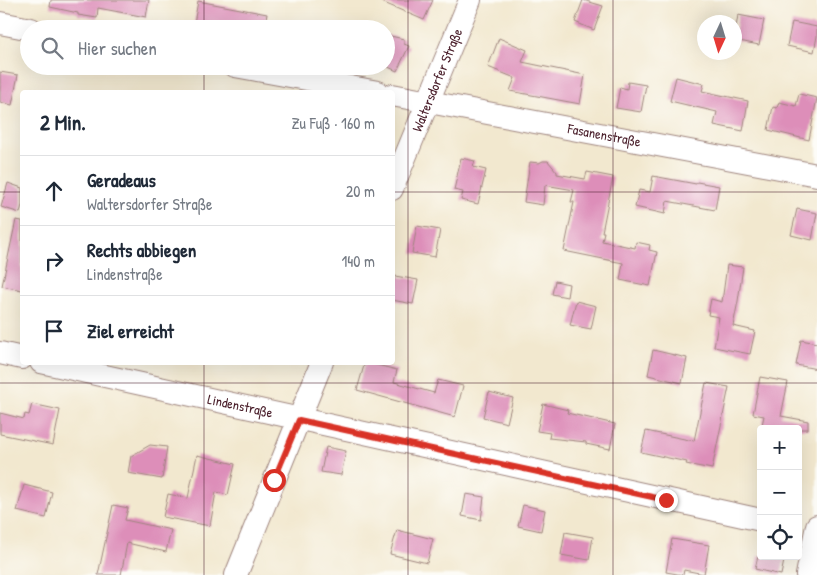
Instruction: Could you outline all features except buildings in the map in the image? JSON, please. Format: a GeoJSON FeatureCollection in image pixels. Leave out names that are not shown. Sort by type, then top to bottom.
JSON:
{"type":"FeatureCollection","features":[{"type":"Feature","properties":{"kind":"street","name":"Waltersdorfer Straße"},"geometry":{"type":"LineString","coordinates":[[395,182],[470,0]]}},
{"type":"Feature","properties":{"kind":"street"},"geometry":{"type":"LineString","coordinates":[[0,23],[20,27]]}},
{"type":"Feature","properties":{"kind":"street"},"geometry":{"type":"LineString","coordinates":[[284,75],[367,90]]}},
{"type":"Feature","properties":{"kind":"street","name":"Fasanenstraße"},"geometry":{"type":"LineString","coordinates":[[395,96],[817,175]]}},
{"type":"Feature","properties":{"kind":"street"},"geometry":{"type":"LineString","coordinates":[[0,353],[20,358]]}},
{"type":"Feature","properties":{"kind":"street","name":"Lindenstraße"},"geometry":{"type":"LineString","coordinates":[[54,365],[757,519]]}},
{"type":"Feature","properties":{"kind":"street"},"geometry":{"type":"LineString","coordinates":[[236,575],[321,365]]}},
{"type":"Feature","properties":{"kind":"street"},"geometry":{"type":"LineString","coordinates":[[807,575],[812,530]]}},
{"type":"Feature","properties":{"kind":"route"},"geometry":{"type":"LineString","coordinates":[[274,480],[299,420],[666,500]]}}]}
